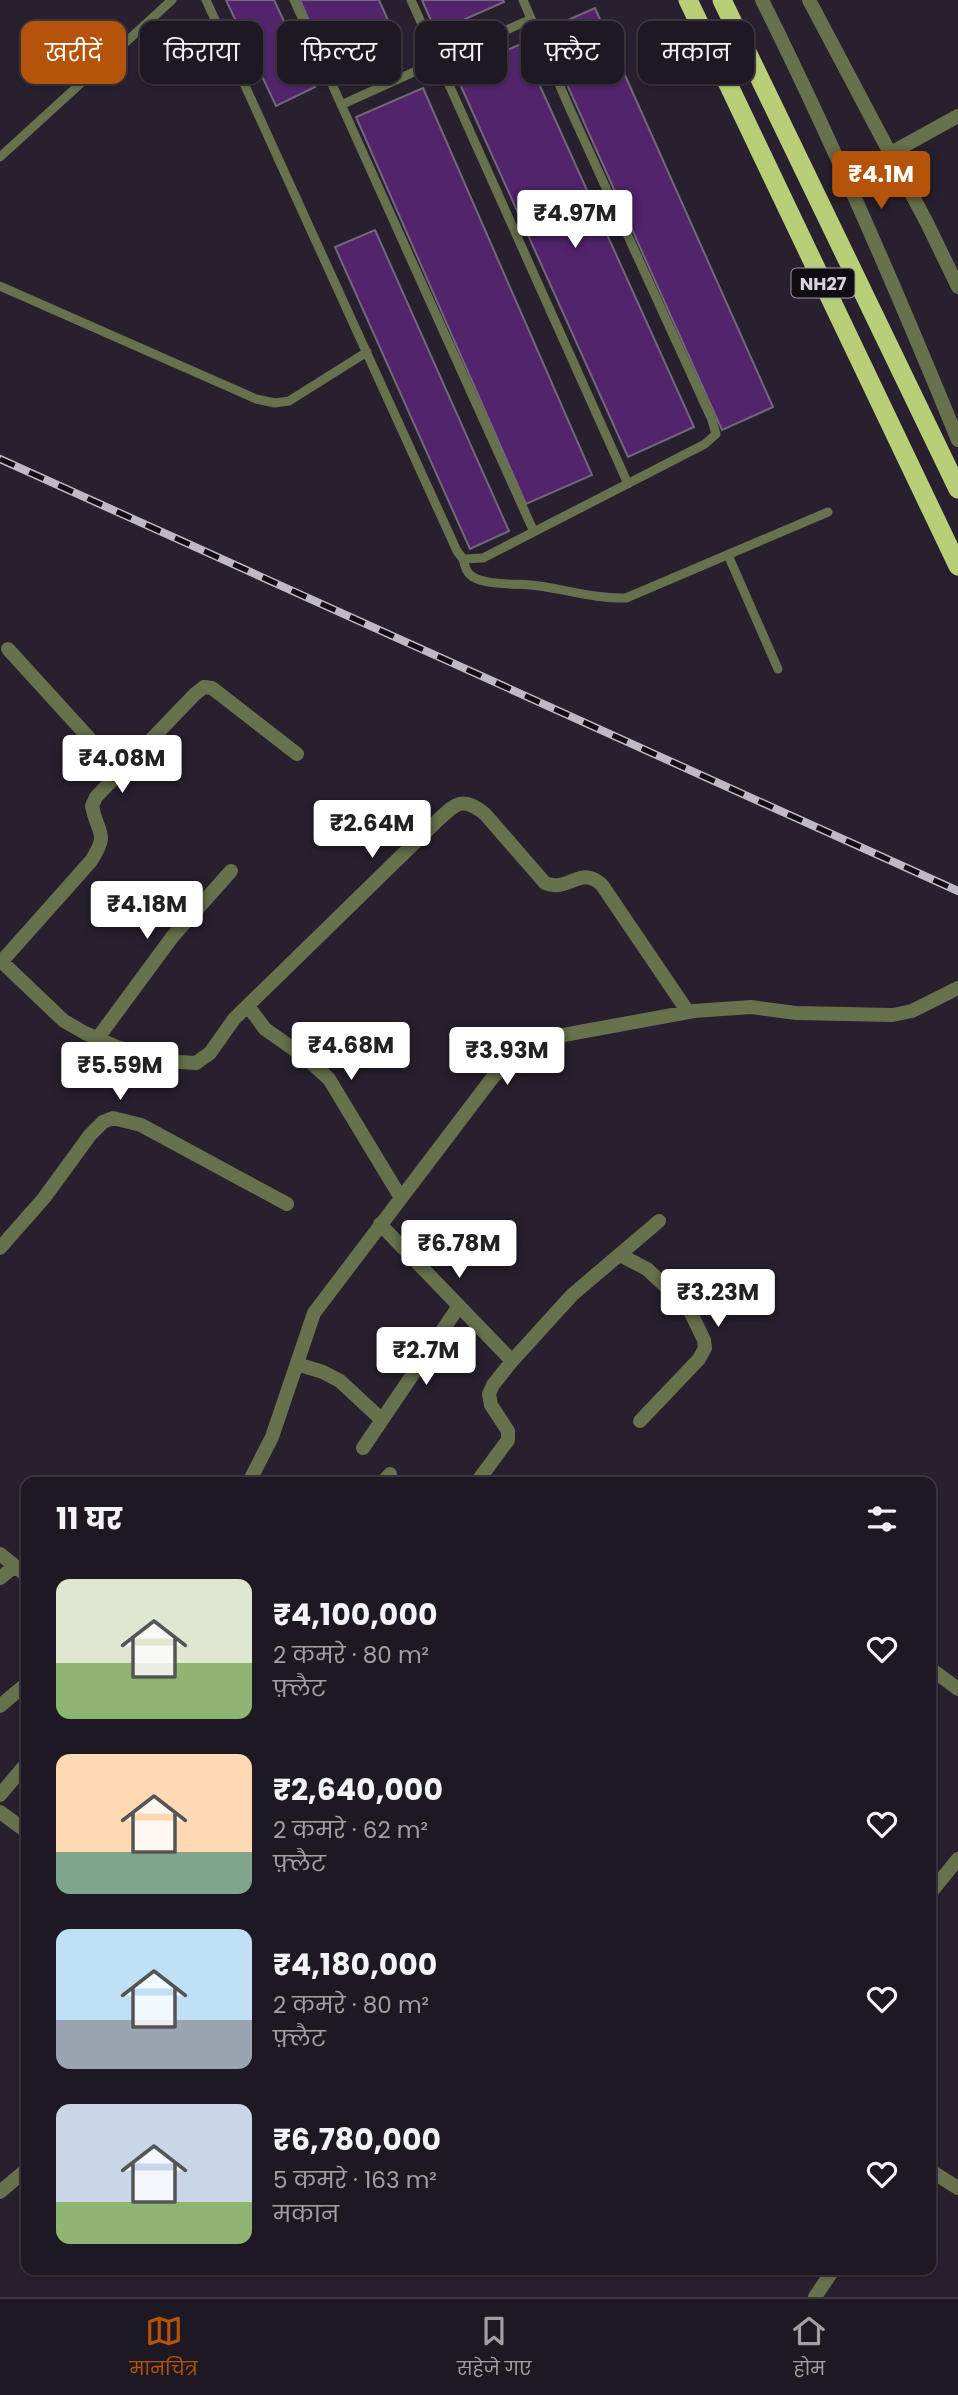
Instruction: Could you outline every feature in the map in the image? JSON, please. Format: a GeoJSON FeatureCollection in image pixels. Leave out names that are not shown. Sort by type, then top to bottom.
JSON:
{"type":"FeatureCollection","features":[{"type":"Feature","properties":{"kind":"highway","name":"NH27"},"geometry":{"type":"LineString","coordinates":[[688,0],[958,566]]}},
{"type":"Feature","properties":{"kind":"highway","name":"NH27"},"geometry":{"type":"LineString","coordinates":[[722,0],[958,489]]}},
{"type":"Feature","properties":{"kind":"street"},"geometry":{"type":"LineString","coordinates":[[762,0],[818,112],[958,440]]}},
{"type":"Feature","properties":{"kind":"street"},"geometry":{"type":"LineString","coordinates":[[809,0],[891,153],[958,287]]}},
{"type":"Feature","properties":{"kind":"street"},"geometry":{"type":"LineString","coordinates":[[891,153],[958,116]]}},
{"type":"Feature","properties":{"kind":"street"},"geometry":{"type":"LineString","coordinates":[[8,649],[120,772]]}},
{"type":"Feature","properties":{"kind":"street"},"geometry":{"type":"LineString","coordinates":[[297,754],[212,688],[204,687],[96,797],[92,806],[103,836],[99,848],[91,861],[1,960],[64,1021],[97,1039],[166,1061],[197,1063],[210,1053],[234,1019],[438,820],[454,805],[464,803],[474,805],[485,814],[545,883],[553,887],[562,886],[584,876],[593,877],[602,885],[688,1012]]}},
{"type":"Feature","properties":{"kind":"street"},"geometry":{"type":"LineString","coordinates":[[97,1039],[173,936],[231,871]]}},
{"type":"Feature","properties":{"kind":"street"},"geometry":{"type":"LineString","coordinates":[[252,1477],[272,1437],[314,1313],[493,1077],[518,1052],[548,1038],[688,1012],[751,1007],[796,1013],[892,1015],[912,1011],[958,988]]}},
{"type":"Feature","properties":{"kind":"street"},"geometry":{"type":"LineString","coordinates":[[248,1006],[265,1029],[305,1057],[329,1079],[401,1198]]}},
{"type":"Feature","properties":{"kind":"street"},"geometry":{"type":"LineString","coordinates":[[0,1248],[44,1198],[90,1135],[103,1122],[113,1118],[141,1125],[287,1204]]}},
{"type":"Feature","properties":{"kind":"street"},"geometry":{"type":"LineString","coordinates":[[481,1477],[508,1440],[508,1431],[491,1405],[489,1394],[512,1361],[572,1295],[659,1222]]}},
{"type":"Feature","properties":{"kind":"street"},"geometry":{"type":"LineString","coordinates":[[380,1224],[512,1361]]}},
{"type":"Feature","properties":{"kind":"street"},"geometry":{"type":"LineString","coordinates":[[620,1255],[647,1269],[688,1307],[704,1340],[705,1348],[640,1421]]}},
{"type":"Feature","properties":{"kind":"street"},"geometry":{"type":"LineString","coordinates":[[363,1448],[459,1306]]}},
{"type":"Feature","properties":{"kind":"street"},"geometry":{"type":"LineString","coordinates":[[297,1364],[323,1371],[340,1381],[382,1420]]}},
{"type":"Feature","properties":{"kind":"street"},"geometry":{"type":"LineString","coordinates":[[0,1554],[21,1571]]}},
{"type":"Feature","properties":{"kind":"street"},"geometry":{"type":"LineString","coordinates":[[0,1578],[21,1571]]}},
{"type":"Feature","properties":{"kind":"street"},"geometry":{"type":"LineString","coordinates":[[936,1673],[958,1689]]}},
{"type":"Feature","properties":{"kind":"street"},"geometry":{"type":"LineString","coordinates":[[0,1706],[21,1689]]}},
{"type":"Feature","properties":{"kind":"street"},"geometry":{"type":"LineString","coordinates":[[0,1796],[21,1771]]}},
{"type":"Feature","properties":{"kind":"street"},"geometry":{"type":"LineString","coordinates":[[0,1812],[21,1827]]}},
{"type":"Feature","properties":{"kind":"street"},"geometry":{"type":"LineString","coordinates":[[936,1886],[958,1859]]}},
{"type":"Feature","properties":{"kind":"street"},"geometry":{"type":"LineString","coordinates":[[0,2192],[21,2174]]}},
{"type":"Feature","properties":{"kind":"street"},"geometry":{"type":"LineString","coordinates":[[936,2174],[958,2188]]}},
{"type":"Feature","properties":{"kind":"street"},"geometry":{"type":"LineString","coordinates":[[815,2297],[830,2275]]}},
{"type":"Feature","properties":{"kind":"lane"},"geometry":{"type":"LineString","coordinates":[[0,157],[172,0]]}},
{"type":"Feature","properties":{"kind":"lane"},"geometry":{"type":"LineString","coordinates":[[206,0],[471,577],[612,598],[637,595],[828,512]]}},
{"type":"Feature","properties":{"kind":"lane"},"geometry":{"type":"LineString","coordinates":[[294,0],[534,532]]}},
{"type":"Feature","properties":{"kind":"lane"},"geometry":{"type":"LineString","coordinates":[[411,0],[420,21]]}},
{"type":"Feature","properties":{"kind":"lane"},"geometry":{"type":"LineString","coordinates":[[463,559],[483,558],[705,444],[716,434],[523,0]]}},
{"type":"Feature","properties":{"kind":"lane"},"geometry":{"type":"LineString","coordinates":[[507,30],[531,19]]}},
{"type":"Feature","properties":{"kind":"lane"},"geometry":{"type":"LineString","coordinates":[[341,105],[415,71]]}},
{"type":"Feature","properties":{"kind":"lane"},"geometry":{"type":"LineString","coordinates":[[448,84],[628,484]]}},
{"type":"Feature","properties":{"kind":"lane"},"geometry":{"type":"LineString","coordinates":[[0,286],[256,399],[275,403],[289,401],[368,352]]}},
{"type":"Feature","properties":{"kind":"lane"},"geometry":{"type":"LineString","coordinates":[[727,555],[778,669]]}},
{"type":"Feature","properties":{"kind":"building"},"geometry":{"type":"Polygon","coordinates":[[[226,0],[274,0],[284,21],[277,21],[277,84],[314,84],[315,87],[276,106],[263,78],[263,21],[236,21],[226,0]]]}},
{"type":"Feature","properties":{"kind":"building"},"geometry":{"type":"Polygon","coordinates":[[[300,0],[379,0],[388,21],[309,21],[300,0]]]}},
{"type":"Feature","properties":{"kind":"building"},"geometry":{"type":"Polygon","coordinates":[[[422,0],[504,2],[461,21],[431,21],[422,0]]]}},
{"type":"Feature","properties":{"kind":"building"},"geometry":{"type":"Polygon","coordinates":[[[595,8],[601,21],[566,21],[595,8]]]}},
{"type":"Feature","properties":{"kind":"building"},"geometry":{"type":"Polygon","coordinates":[[[521,44],[521,84],[539,84],[694,427],[628,457],[460,84],[507,84],[507,50],[521,44]]]}},
{"type":"Feature","properties":{"kind":"building"},"geometry":{"type":"Polygon","coordinates":[[[624,73],[773,407],[722,430],[567,84],[624,84],[624,73]]]}},
{"type":"Feature","properties":{"kind":"building"},"geometry":{"type":"Polygon","coordinates":[[[423,88],[592,475],[526,504],[356,117],[423,88]]]}},
{"type":"Feature","properties":{"kind":"building"},"geometry":{"type":"Polygon","coordinates":[[[375,230],[509,531],[470,549],[335,247],[375,230]]]}},
{"type":"Feature","properties":{"kind":"railway"},"geometry":{"type":"LineString","coordinates":[[0,459],[958,891]]}}]}
